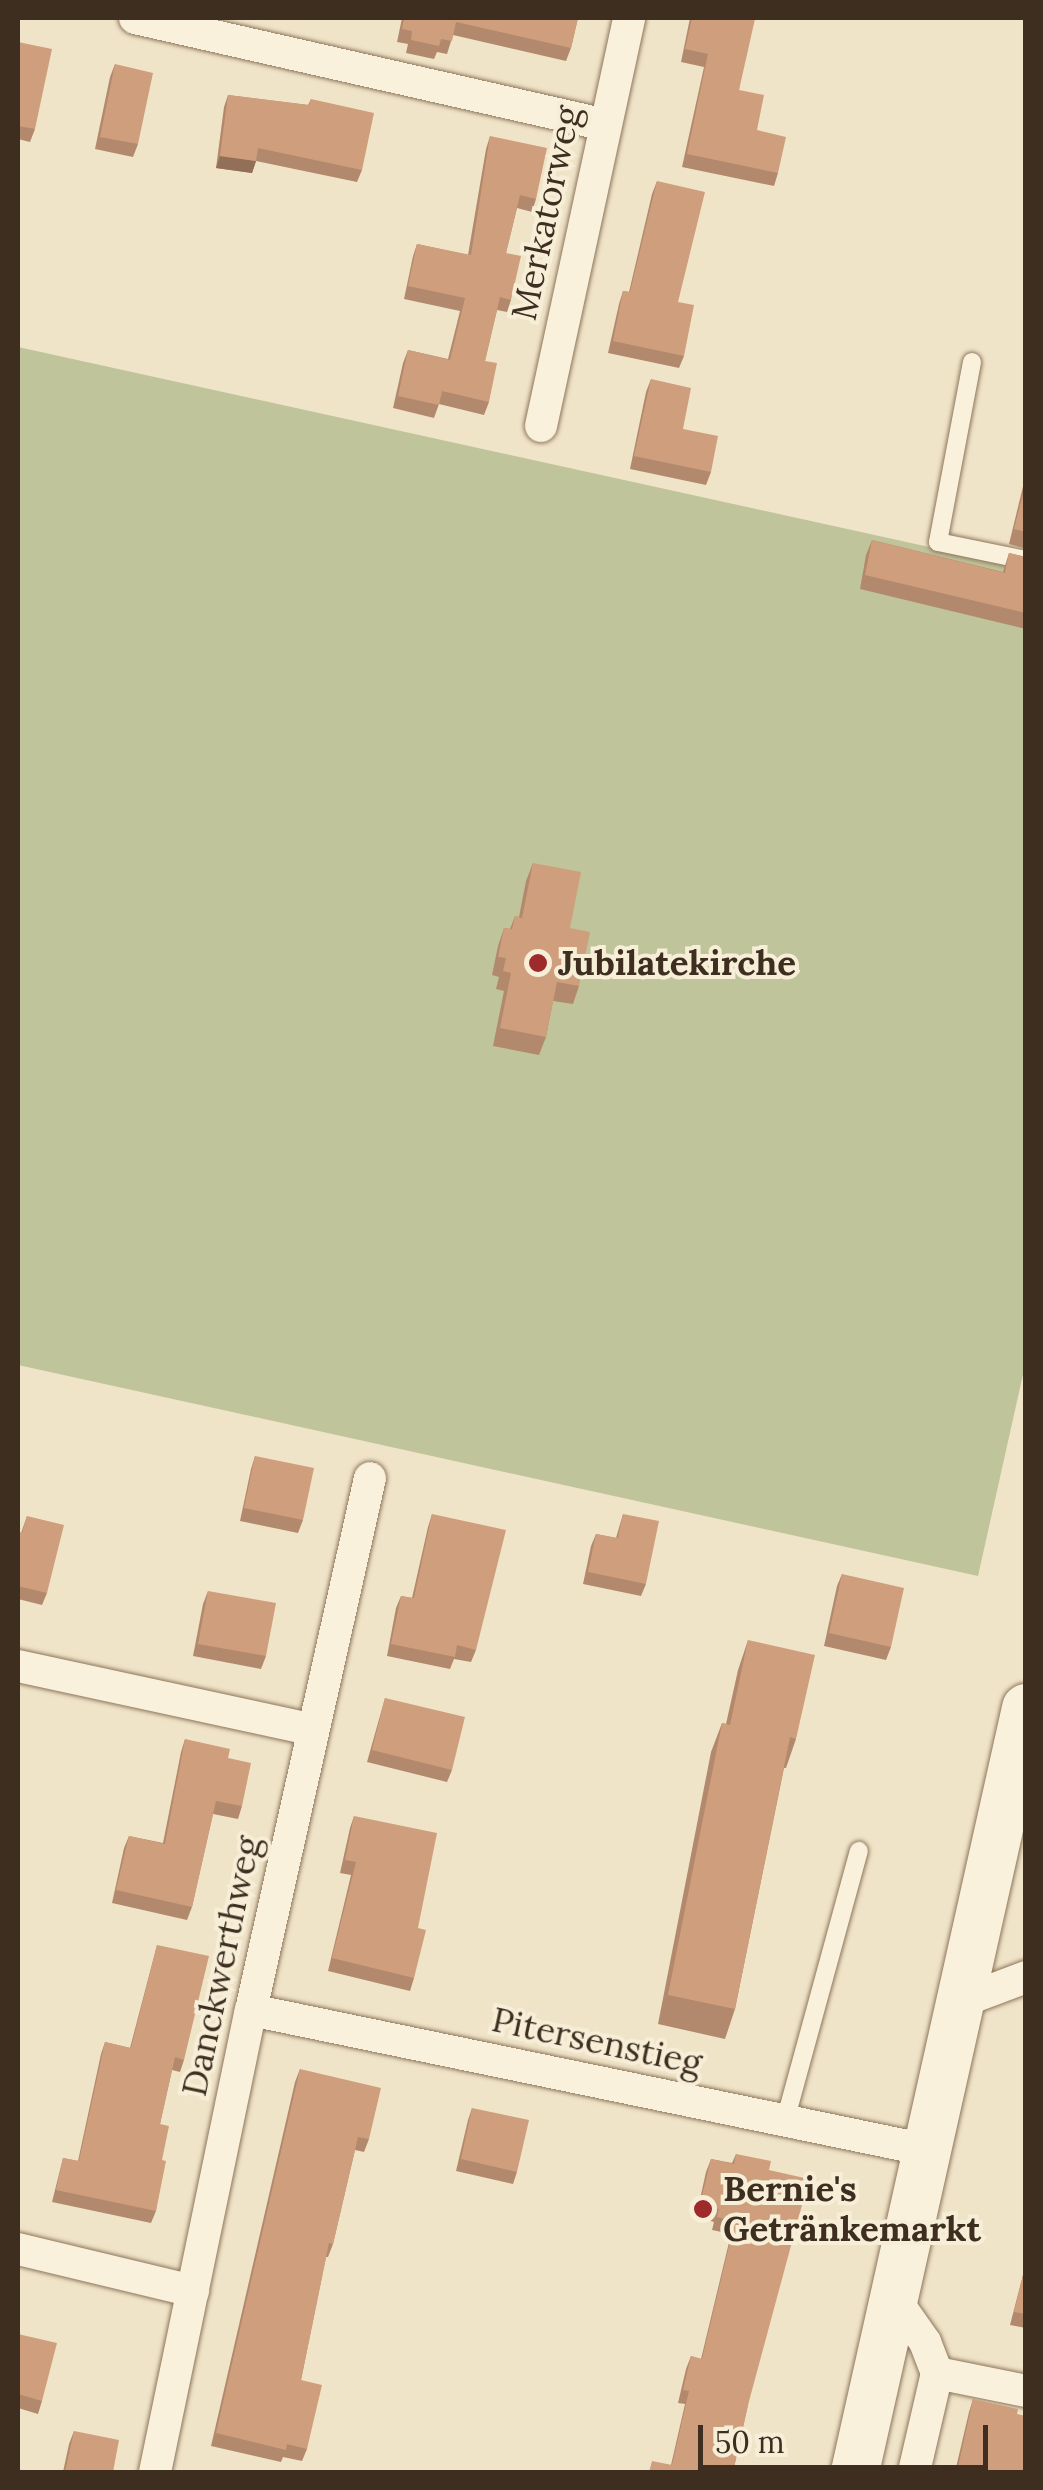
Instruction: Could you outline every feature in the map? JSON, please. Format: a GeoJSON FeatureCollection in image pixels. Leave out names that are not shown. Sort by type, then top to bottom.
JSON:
{"type":"FeatureCollection","features":[{"type":"Feature","properties":{"kind":"main road"},"geometry":{"type":"LineString","coordinates":[[854,2472],[1026,1708]]}},
{"type":"Feature","properties":{"kind":"street"},"geometry":{"type":"LineString","coordinates":[[134,18],[605,125]]}},
{"type":"Feature","properties":{"kind":"street","name":"Merkatorweg"},"geometry":{"type":"LineString","coordinates":[[541,426],[629,18]]}},
{"type":"Feature","properties":{"kind":"street","name":"Danckwerthweg"},"geometry":{"type":"LineString","coordinates":[[155,2472],[251,2010],[370,1478]]}},
{"type":"Feature","properties":{"kind":"street"},"geometry":{"type":"LineString","coordinates":[[18,1666],[313,1730]]}},
{"type":"Feature","properties":{"kind":"street"},"geometry":{"type":"LineString","coordinates":[[960,2002],[1026,1977]]}},
{"type":"Feature","properties":{"kind":"street","name":"Pitersenstieg"},"geometry":{"type":"LineString","coordinates":[[251,2010],[927,2150]]}},
{"type":"Feature","properties":{"kind":"street"},"geometry":{"type":"LineString","coordinates":[[18,2249],[193,2291]]}},
{"type":"Feature","properties":{"kind":"street"},"geometry":{"type":"LineString","coordinates":[[894,2298],[925,2342],[937,2373],[914,2472]]}},
{"type":"Feature","properties":{"kind":"street"},"geometry":{"type":"LineString","coordinates":[[937,2373],[1026,2391]]}},
{"type":"Feature","properties":{"kind":"lane"},"geometry":{"type":"LineString","coordinates":[[972,362],[938,542],[1026,560]]}},
{"type":"Feature","properties":{"kind":"lane"},"geometry":{"type":"LineString","coordinates":[[786,2120],[860,1851]]}},
{"type":"Feature","properties":{"kind":"green space"},"geometry":{"type":"Polygon","coordinates":[[[18,347],[1025,568],[1026,1361],[978,1576],[18,1365],[18,347]]]}},
{"type":"Feature","properties":{"kind":"building"},"geometry":{"type":"Polygon","coordinates":[[[404,18],[578,18],[571,48],[456,22],[452,41],[441,39],[439,46],[411,40],[412,31],[402,29],[404,18]]]}},
{"type":"Feature","properties":{"kind":"building"},"geometry":{"type":"Polygon","coordinates":[[[692,18],[755,19],[739,90],[764,95],[757,130],[786,137],[778,173],[687,154],[708,54],[685,49],[692,18]]]}},
{"type":"Feature","properties":{"kind":"building"},"geometry":{"type":"Polygon","coordinates":[[[18,42],[52,49],[35,129],[18,126],[18,42]]]}},
{"type":"Feature","properties":{"kind":"building"},"geometry":{"type":"Polygon","coordinates":[[[115,64],[153,73],[138,144],[100,137],[115,64]]]}},
{"type":"Feature","properties":{"kind":"building"},"geometry":{"type":"Polygon","coordinates":[[[228,95],[309,105],[311,99],[374,113],[362,170],[258,148],[256,161],[220,156],[228,95]]]}},
{"type":"Feature","properties":{"kind":"building"},"geometry":{"type":"Polygon","coordinates":[[[490,136],[547,148],[536,199],[520,195],[506,253],[521,256],[511,300],[500,297],[485,361],[497,363],[489,402],[442,391],[439,405],[398,396],[408,350],[450,360],[465,298],[408,286],[417,244],[471,255],[490,136]]]}},
{"type":"Feature","properties":{"kind":"building"},"geometry":{"type":"Polygon","coordinates":[[[657,181],[705,192],[678,302],[694,305],[684,356],[613,341],[623,291],[630,292],[657,181]]]}},
{"type":"Feature","properties":{"kind":"building"},"geometry":{"type":"Polygon","coordinates":[[[651,379],[691,388],[683,429],[718,436],[711,472],[634,456],[651,379]]]}},
{"type":"Feature","properties":{"kind":"building"},"geometry":{"type":"Polygon","coordinates":[[[1026,482],[1026,532],[1014,529],[1026,482]]]}},
{"type":"Feature","properties":{"kind":"building"},"geometry":{"type":"Polygon","coordinates":[[[872,540],[1005,573],[1009,553],[1026,557],[1026,613],[865,575],[872,540]]]}},
{"type":"Feature","properties":{"kind":"building","name":"Jubilatekirche"},"geometry":{"type":"Polygon","coordinates":[[[533,863],[581,872],[570,928],[590,932],[579,986],[557,982],[546,1037],[500,1028],[511,973],[503,971],[506,958],[498,957],[504,928],[512,929],[515,916],[522,918],[533,863]]]}},
{"type":"Feature","properties":{"kind":"building"},"geometry":{"type":"Polygon","coordinates":[[[255,1456],[314,1468],[303,1520],[244,1508],[255,1456]]]}},
{"type":"Feature","properties":{"kind":"building"},"geometry":{"type":"Polygon","coordinates":[[[432,1514],[506,1530],[476,1650],[457,1645],[455,1657],[391,1644],[401,1596],[414,1598],[432,1514]]]}},
{"type":"Feature","properties":{"kind":"building"},"geometry":{"type":"Polygon","coordinates":[[[623,1514],[659,1521],[646,1584],[588,1572],[596,1534],[618,1538],[623,1514]]]}},
{"type":"Feature","properties":{"kind":"building"},"geometry":{"type":"Polygon","coordinates":[[[27,1516],[64,1525],[47,1593],[18,1586],[18,1532],[22,1533],[27,1516]]]}},
{"type":"Feature","properties":{"kind":"building"},"geometry":{"type":"Polygon","coordinates":[[[842,1574],[904,1588],[891,1647],[829,1633],[842,1574]]]}},
{"type":"Feature","properties":{"kind":"building"},"geometry":{"type":"Polygon","coordinates":[[[208,1591],[276,1603],[266,1656],[198,1644],[208,1591]]]}},
{"type":"Feature","properties":{"kind":"building"},"geometry":{"type":"Polygon","coordinates":[[[748,1640],[815,1655],[796,1739],[790,1737],[735,2009],[668,1995],[722,1723],[730,1725],[748,1640]]]}},
{"type":"Feature","properties":{"kind":"building"},"geometry":{"type":"Polygon","coordinates":[[[385,1698],[465,1717],[452,1770],[372,1750],[385,1698]]]}},
{"type":"Feature","properties":{"kind":"building"},"geometry":{"type":"Polygon","coordinates":[[[185,1739],[230,1749],[228,1758],[251,1763],[242,1806],[216,1801],[192,1907],[116,1890],[129,1836],[165,1844],[185,1739]]]}},
{"type":"Feature","properties":{"kind":"building"},"geometry":{"type":"Polygon","coordinates":[[[354,1816],[437,1833],[418,1928],[426,1930],[414,1978],[332,1958],[356,1862],[345,1860],[354,1816]]]}},
{"type":"Feature","properties":{"kind":"building"},"geometry":{"type":"Polygon","coordinates":[[[157,1945],[209,1956],[184,2060],[175,2057],[160,2124],[169,2126],[156,2211],[56,2190],[63,2158],[79,2161],[105,2042],[131,2048],[157,1945]]]}},
{"type":"Feature","properties":{"kind":"building"},"geometry":{"type":"Polygon","coordinates":[[[300,2069],[381,2088],[369,2139],[358,2137],[333,2244],[329,2243],[301,2380],[322,2385],[307,2449],[287,2444],[286,2450],[216,2433],[300,2069]]]}},
{"type":"Feature","properties":{"kind":"building"},"geometry":{"type":"Polygon","coordinates":[[[472,2108],[529,2120],[517,2172],[461,2159],[472,2108]]]}},
{"type":"Feature","properties":{"kind":"building"},"geometry":{"type":"Polygon","coordinates":[[[736,2154],[771,2161],[769,2170],[809,2179],[733,2472],[649,2472],[652,2461],[672,2465],[689,2391],[683,2390],[691,2356],[702,2359],[735,2221],[717,2217],[719,2209],[700,2204],[711,2159],[734,2164],[736,2154]]]}},
{"type":"Feature","properties":{"kind":"building"},"geometry":{"type":"Polygon","coordinates":[[[1026,2272],[1026,2314],[1014,2312],[1026,2272]]]}},
{"type":"Feature","properties":{"kind":"building"},"geometry":{"type":"Polygon","coordinates":[[[18,2334],[57,2343],[42,2401],[18,2394],[18,2334]]]}},
{"type":"Feature","properties":{"kind":"building"},"geometry":{"type":"Polygon","coordinates":[[[973,2399],[1018,2409],[1017,2414],[1026,2416],[1026,2472],[957,2472],[973,2399]]]}},
{"type":"Feature","properties":{"kind":"building"},"geometry":{"type":"Polygon","coordinates":[[[74,2431],[119,2440],[113,2472],[65,2472],[74,2431]]]}},
{"type":"Feature","properties":{"kind":"place","name":"Jubilatekirche"},"geometry":{"type":"Point","coordinates":[538,963]}},
{"type":"Feature","properties":{"kind":"place","name":"Bernie's Getränkemarkt"},"geometry":{"type":"Point","coordinates":[703,2209]}}]}
